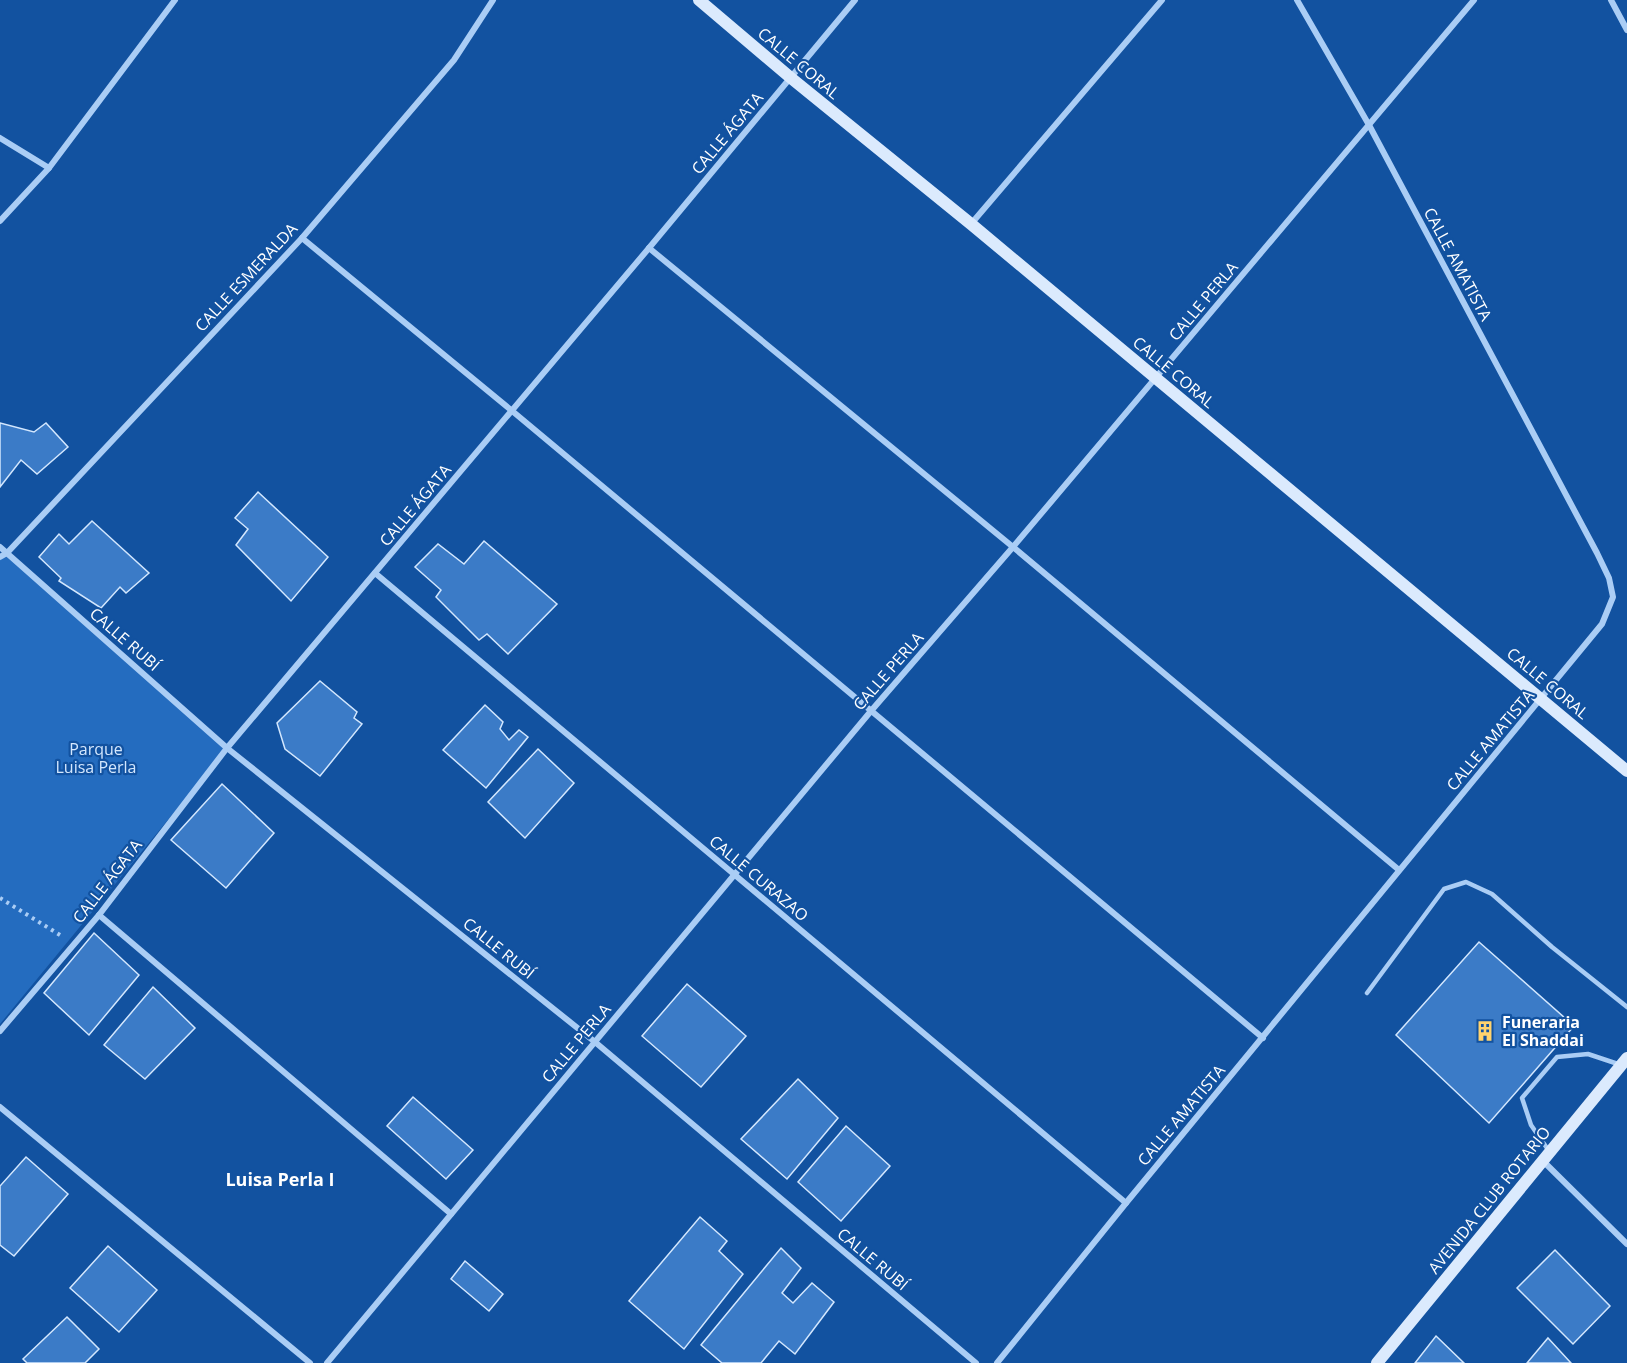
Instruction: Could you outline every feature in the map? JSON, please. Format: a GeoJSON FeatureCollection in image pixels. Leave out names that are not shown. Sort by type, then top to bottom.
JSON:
{"type":"FeatureCollection","features":[{"type":"Feature","properties":{"kind":"street"},"geometry":{"type":"LineString","coordinates":[[0,221],[49,168],[175,0]]}},
{"type":"Feature","properties":{"kind":"street","name":"CALLE ESMERALDA"},"geometry":{"type":"LineString","coordinates":[[0,557],[7,553],[302,238],[454,60],[493,0]]}},
{"type":"Feature","properties":{"kind":"street","name":"CALLE CORAL"},"geometry":{"type":"LineString","coordinates":[[699,0],[790,78],[971,224],[1627,771]]}},
{"type":"Feature","properties":{"kind":"street","name":"CALLE ÁGATA"},"geometry":{"type":"LineString","coordinates":[[0,1030],[99,915],[227,748],[855,0]]}},
{"type":"Feature","properties":{"kind":"street"},"geometry":{"type":"LineString","coordinates":[[971,224],[1162,0]]}},
{"type":"Feature","properties":{"kind":"street","name":"CALLE AMATISTA"},"geometry":{"type":"LineString","coordinates":[[997,1363],[1602,624],[1613,597],[1609,578],[1369,125],[1297,0]]}},
{"type":"Feature","properties":{"kind":"street","name":"CALLE PERLA"},"geometry":{"type":"LineString","coordinates":[[327,1363],[871,711],[1013,547],[1474,0]]}},
{"type":"Feature","properties":{"kind":"street"},"geometry":{"type":"LineString","coordinates":[[1611,0],[1627,30]]}},
{"type":"Feature","properties":{"kind":"street"},"geometry":{"type":"LineString","coordinates":[[0,138],[49,168]]}},
{"type":"Feature","properties":{"kind":"street"},"geometry":{"type":"LineString","coordinates":[[302,238],[1263,1038]]}},
{"type":"Feature","properties":{"kind":"street"},"geometry":{"type":"LineString","coordinates":[[649,248],[1013,547],[1399,870]]}},
{"type":"Feature","properties":{"kind":"street","name":"CALLE RUBÍ"},"geometry":{"type":"LineString","coordinates":[[0,547],[227,748],[595,1042],[976,1363]]}},
{"type":"Feature","properties":{"kind":"street","name":"CALLE CURAZAO"},"geometry":{"type":"LineString","coordinates":[[375,573],[1126,1203]]}},
{"type":"Feature","properties":{"kind":"street"},"geometry":{"type":"LineString","coordinates":[[99,915],[451,1214]]}},
{"type":"Feature","properties":{"kind":"street","name":"AVENIDA CLUB ROTARIO"},"geometry":{"type":"LineString","coordinates":[[1377,1363],[1624,1062]]}},
{"type":"Feature","properties":{"kind":"street"},"geometry":{"type":"LineString","coordinates":[[0,1107],[310,1363]]}},
{"type":"Feature","properties":{"kind":"street"},"geometry":{"type":"LineString","coordinates":[[1546,1156],[1627,1244]]}},
{"type":"Feature","properties":{"kind":"lane"},"geometry":{"type":"LineString","coordinates":[[1367,993],[1444,889],[1466,882],[1492,894],[1552,947],[1627,1007]]}},
{"type":"Feature","properties":{"kind":"lane"},"geometry":{"type":"LineString","coordinates":[[1546,1156],[1530,1125],[1522,1098],[1557,1058],[1588,1054],[1624,1062]]}},
{"type":"Feature","properties":{"kind":"path"},"geometry":{"type":"LineString","coordinates":[[0,898],[74,944]]}},
{"type":"Feature","properties":{"kind":"green space","name":"Parque Luisa Perla"},"geometry":{"type":"Polygon","coordinates":[[[7,553],[227,748],[0,1024],[0,557],[7,553]]]}},
{"type":"Feature","properties":{"kind":"building"},"geometry":{"type":"Polygon","coordinates":[[[0,423],[34,432],[46,423],[68,447],[37,474],[21,460],[0,487],[0,423]]]}},
{"type":"Feature","properties":{"kind":"building"},"geometry":{"type":"Polygon","coordinates":[[[258,492],[328,557],[291,601],[236,545],[248,529],[235,518],[258,492]]]}},
{"type":"Feature","properties":{"kind":"building"},"geometry":{"type":"Polygon","coordinates":[[[92,521],[149,573],[126,593],[120,587],[101,608],[59,581],[61,578],[39,557],[59,534],[69,544],[92,521]]]}},
{"type":"Feature","properties":{"kind":"building"},"geometry":{"type":"Polygon","coordinates":[[[484,541],[557,604],[508,654],[487,634],[479,640],[436,597],[441,590],[415,567],[438,544],[464,564],[484,541]]]}},
{"type":"Feature","properties":{"kind":"building"},"geometry":{"type":"Polygon","coordinates":[[[320,681],[357,712],[354,718],[362,724],[320,776],[285,749],[277,723],[320,681]]]}},
{"type":"Feature","properties":{"kind":"building"},"geometry":{"type":"Polygon","coordinates":[[[485,705],[503,722],[500,729],[509,740],[519,730],[528,737],[486,788],[443,750],[485,705]]]}},
{"type":"Feature","properties":{"kind":"building"},"geometry":{"type":"Polygon","coordinates":[[[538,749],[574,783],[525,838],[488,802],[538,749]]]}},
{"type":"Feature","properties":{"kind":"building"},"geometry":{"type":"Polygon","coordinates":[[[222,784],[274,833],[226,888],[171,840],[222,784]]]}},
{"type":"Feature","properties":{"kind":"building"},"geometry":{"type":"Polygon","coordinates":[[[94,933],[139,975],[89,1035],[44,993],[94,933]]]}},
{"type":"Feature","properties":{"kind":"building","name":"Funeraria El Shaddai"},"geometry":{"type":"Polygon","coordinates":[[[1479,942],[1574,1026],[1489,1123],[1396,1035],[1479,942]]]}},
{"type":"Feature","properties":{"kind":"building"},"geometry":{"type":"Polygon","coordinates":[[[687,984],[746,1036],[701,1087],[642,1036],[687,984]]]}},
{"type":"Feature","properties":{"kind":"building"},"geometry":{"type":"Polygon","coordinates":[[[153,987],[195,1028],[145,1079],[104,1045],[153,987]]]}},
{"type":"Feature","properties":{"kind":"building"},"geometry":{"type":"Polygon","coordinates":[[[798,1079],[838,1118],[787,1179],[741,1139],[798,1079]]]}},
{"type":"Feature","properties":{"kind":"building"},"geometry":{"type":"Polygon","coordinates":[[[413,1097],[473,1150],[446,1179],[387,1126],[413,1097]]]}},
{"type":"Feature","properties":{"kind":"building"},"geometry":{"type":"Polygon","coordinates":[[[846,1126],[890,1166],[841,1221],[798,1182],[846,1126]]]}},
{"type":"Feature","properties":{"kind":"building"},"geometry":{"type":"Polygon","coordinates":[[[26,1157],[68,1194],[14,1256],[0,1245],[0,1186],[26,1157]]]}},
{"type":"Feature","properties":{"kind":"building"},"geometry":{"type":"Polygon","coordinates":[[[700,1217],[727,1241],[719,1251],[743,1274],[684,1349],[629,1301],[700,1217]]]}},
{"type":"Feature","properties":{"kind":"building"},"geometry":{"type":"Polygon","coordinates":[[[108,1246],[157,1290],[119,1332],[70,1288],[108,1246]]]}},
{"type":"Feature","properties":{"kind":"building"},"geometry":{"type":"Polygon","coordinates":[[[781,1248],[801,1268],[782,1293],[793,1303],[812,1283],[834,1302],[795,1354],[779,1341],[761,1363],[722,1363],[701,1345],[781,1248]]]}},
{"type":"Feature","properties":{"kind":"building"},"geometry":{"type":"Polygon","coordinates":[[[1555,1250],[1610,1306],[1573,1344],[1517,1288],[1555,1250]]]}},
{"type":"Feature","properties":{"kind":"building"},"geometry":{"type":"Polygon","coordinates":[[[465,1261],[503,1294],[489,1311],[451,1279],[465,1261]]]}},
{"type":"Feature","properties":{"kind":"building"},"geometry":{"type":"Polygon","coordinates":[[[67,1317],[99,1349],[85,1363],[27,1363],[23,1359],[67,1317]]]}},
{"type":"Feature","properties":{"kind":"building"},"geometry":{"type":"Polygon","coordinates":[[[1436,1336],[1464,1363],[1415,1363],[1436,1336]]]}},
{"type":"Feature","properties":{"kind":"building"},"geometry":{"type":"Polygon","coordinates":[[[1548,1338],[1571,1363],[1527,1363],[1548,1338]]]}},
{"type":"Feature","properties":{"kind":"place","name":"Funeraria El Shaddai"},"geometry":{"type":"Point","coordinates":[1485,1031]}},
{"type":"Feature","properties":{"kind":"district","name":"Luisa Perla I"},"geometry":{"type":"Point","coordinates":[280,1179]}}]}
